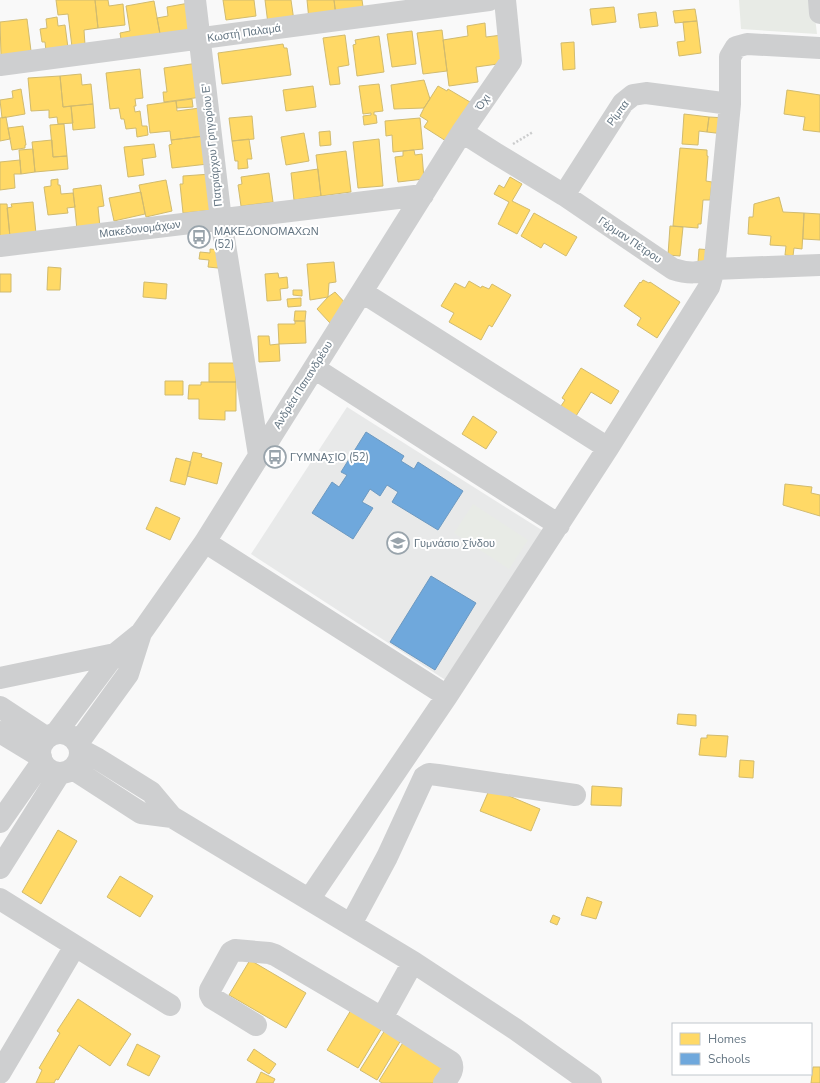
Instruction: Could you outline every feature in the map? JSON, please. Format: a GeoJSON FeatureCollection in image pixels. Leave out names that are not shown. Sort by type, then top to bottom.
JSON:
{"type":"FeatureCollection","features":[{"type":"Feature","properties":{"kind":"street","name":"Πατριάρχου Γρηγορίου Ε'"},"geometry":{"type":"LineString","coordinates":[[195,0],[221,220],[259,455]]}},
{"type":"Feature","properties":{"kind":"street","name":"Κωστή Παλαμά"},"geometry":{"type":"LineString","coordinates":[[0,66],[489,0]]}},
{"type":"Feature","properties":{"kind":"street","name":"Όχι"},"geometry":{"type":"LineString","coordinates":[[423,195],[462,132],[511,61],[505,0]]}},
{"type":"Feature","properties":{"kind":"street"},"geometry":{"type":"LineString","coordinates":[[819,0],[820,13]]}},
{"type":"Feature","properties":{"kind":"street"},"geometry":{"type":"LineString","coordinates":[[310,898],[447,696],[559,525],[709,287],[714,269],[730,104],[730,57],[736,47],[747,44],[820,48]]}},
{"type":"Feature","properties":{"kind":"street","name":"Ρίμπα"},"geometry":{"type":"LineString","coordinates":[[564,195],[623,103],[633,95],[646,93],[730,104]]}},
{"type":"Feature","properties":{"kind":"street","name":"Γέρμαν Πέτρου"},"geometry":{"type":"LineString","coordinates":[[462,132],[495,154],[564,195],[673,269],[684,273],[697,273],[714,269],[820,265]]}},
{"type":"Feature","properties":{"kind":"street","name":"Μακεδονομάχων"},"geometry":{"type":"LineString","coordinates":[[0,246],[423,195]]}},
{"type":"Feature","properties":{"kind":"street","name":"Ανδρέα Παπανδρέου"},"geometry":{"type":"LineString","coordinates":[[0,868],[60,753],[115,654],[141,633],[205,542],[423,195]]}},
{"type":"Feature","properties":{"kind":"street"},"geometry":{"type":"LineString","coordinates":[[362,292],[608,448]]}},
{"type":"Feature","properties":{"kind":"street"},"geometry":{"type":"LineString","coordinates":[[314,368],[559,525]]}},
{"type":"Feature","properties":{"kind":"street"},"geometry":{"type":"LineString","coordinates":[[205,542],[447,696]]}},
{"type":"Feature","properties":{"kind":"street","name":"Ανδρέα Παπανδρέου"},"geometry":{"type":"LineString","coordinates":[[0,822],[128,674],[141,633]]}},
{"type":"Feature","properties":{"kind":"street"},"geometry":{"type":"LineString","coordinates":[[0,678],[115,654]]}},
{"type":"Feature","properties":{"kind":"street"},"geometry":{"type":"LineString","coordinates":[[0,707],[60,753]]}},
{"type":"Feature","properties":{"kind":"street"},"geometry":{"type":"LineString","coordinates":[[0,732],[60,753],[98,759],[151,792],[172,817],[310,898],[413,962],[515,1029],[592,1083]]}},
{"type":"Feature","properties":{"kind":"street"},"geometry":{"type":"LineString","coordinates":[[351,924],[387,857],[424,777],[429,774],[575,795]]}},
{"type":"Feature","properties":{"kind":"street"},"geometry":{"type":"LineString","coordinates":[[0,900],[170,1006]]}},
{"type":"Feature","properties":{"kind":"street"},"geometry":{"type":"LineString","coordinates":[[0,1073],[74,946]]}},
{"type":"Feature","properties":{"kind":"street"},"geometry":{"type":"LineString","coordinates":[[256,1025],[212,998],[210,994],[210,990],[232,952],[235,950],[269,953],[275,955],[382,1018],[452,1062],[453,1070],[444,1083]]}},
{"type":"Feature","properties":{"kind":"street"},"geometry":{"type":"LineString","coordinates":[[382,1018],[413,962]]}},
{"type":"Feature","properties":{"kind":"shaded area"},"geometry":{"type":"Polygon","coordinates":[[[739,0],[813,0],[817,34],[741,29],[739,0]]]}},
{"type":"Feature","properties":{"kind":"shaded area","name":"Γυμνάσιο Σίνδου"},"geometry":{"type":"Polygon","coordinates":[[[347,407],[545,532],[447,681],[251,554],[347,407]]]}},
{"type":"Feature","properties":{"kind":"shaded area"},"geometry":{"type":"Polygon","coordinates":[[[473,504],[528,540],[509,569],[454,533],[473,504]]]}},
{"type":"Feature","properties":{"kind":"building: Homes"},"geometry":{"type":"Polygon","coordinates":[[[56,0],[95,0],[98,28],[84,30],[85,45],[72,47],[68,14],[58,15],[56,0]]]}},
{"type":"Feature","properties":{"kind":"building: Homes"},"geometry":{"type":"Polygon","coordinates":[[[95,0],[108,0],[109,6],[123,4],[125,25],[98,28],[95,0]]]}},
{"type":"Feature","properties":{"kind":"building: Homes"},"geometry":{"type":"Polygon","coordinates":[[[223,0],[254,0],[256,16],[226,20],[223,0]]]}},
{"type":"Feature","properties":{"kind":"building: Homes"},"geometry":{"type":"Polygon","coordinates":[[[265,0],[291,0],[294,21],[268,24],[265,0]]]}},
{"type":"Feature","properties":{"kind":"building: Homes"},"geometry":{"type":"Polygon","coordinates":[[[307,0],[334,0],[336,16],[309,20],[307,0]]]}},
{"type":"Feature","properties":{"kind":"building: Homes"},"geometry":{"type":"Polygon","coordinates":[[[334,0],[362,0],[364,13],[336,16],[334,0]]]}},
{"type":"Feature","properties":{"kind":"building: Homes"},"geometry":{"type":"Polygon","coordinates":[[[154,1],[160,34],[122,45],[120,33],[130,31],[126,6],[154,1]]]}},
{"type":"Feature","properties":{"kind":"building: Homes"},"geometry":{"type":"Polygon","coordinates":[[[189,3],[194,33],[161,39],[157,18],[168,16],[167,7],[189,3]]]}},
{"type":"Feature","properties":{"kind":"building: Homes"},"geometry":{"type":"Polygon","coordinates":[[[614,7],[616,22],[592,25],[590,9],[614,7]]]}},
{"type":"Feature","properties":{"kind":"building: Homes"},"geometry":{"type":"Polygon","coordinates":[[[695,9],[697,21],[675,23],[673,11],[695,9]]]}},
{"type":"Feature","properties":{"kind":"building: Homes"},"geometry":{"type":"Polygon","coordinates":[[[656,12],[658,26],[640,28],[638,14],[656,12]]]}},
{"type":"Feature","properties":{"kind":"building: Homes"},"geometry":{"type":"Polygon","coordinates":[[[57,17],[58,26],[65,25],[68,48],[46,51],[45,42],[42,42],[40,29],[47,28],[46,19],[57,17]]]}},
{"type":"Feature","properties":{"kind":"building: Homes"},"geometry":{"type":"Polygon","coordinates":[[[27,19],[31,51],[1,55],[0,22],[27,19]]]}},
{"type":"Feature","properties":{"kind":"building: Homes"},"geometry":{"type":"Polygon","coordinates":[[[697,21],[701,53],[679,56],[677,42],[685,41],[683,22],[697,21]]]}},
{"type":"Feature","properties":{"kind":"building: Homes"},"geometry":{"type":"Polygon","coordinates":[[[485,23],[486,37],[502,35],[505,63],[476,67],[478,82],[449,86],[443,40],[468,36],[467,26],[485,23]]]}},
{"type":"Feature","properties":{"kind":"building: Homes"},"geometry":{"type":"Polygon","coordinates":[[[442,30],[447,71],[423,74],[417,33],[442,30]]]}},
{"type":"Feature","properties":{"kind":"building: Homes"},"geometry":{"type":"Polygon","coordinates":[[[412,31],[416,64],[392,67],[387,34],[412,31]]]}},
{"type":"Feature","properties":{"kind":"building: Homes"},"geometry":{"type":"Polygon","coordinates":[[[345,35],[349,65],[338,67],[340,84],[330,85],[323,38],[345,35]]]}},
{"type":"Feature","properties":{"kind":"building: Homes"},"geometry":{"type":"Polygon","coordinates":[[[379,36],[384,72],[357,76],[353,45],[356,44],[355,40],[379,36]]]}},
{"type":"Feature","properties":{"kind":"building: Homes"},"geometry":{"type":"Polygon","coordinates":[[[574,42],[575,69],[563,70],[561,43],[574,42]]]}},
{"type":"Feature","properties":{"kind":"building: Homes"},"geometry":{"type":"Polygon","coordinates":[[[283,44],[284,48],[287,48],[291,75],[222,84],[218,53],[283,44]]]}},
{"type":"Feature","properties":{"kind":"building: Homes"},"geometry":{"type":"Polygon","coordinates":[[[198,63],[202,97],[164,102],[163,92],[167,92],[164,68],[198,63]]]}},
{"type":"Feature","properties":{"kind":"building: Homes"},"geometry":{"type":"Polygon","coordinates":[[[140,69],[143,98],[135,99],[136,106],[134,106],[135,112],[140,111],[142,126],[147,126],[148,135],[137,137],[136,128],[126,129],[124,119],[121,119],[119,108],[110,109],[106,73],[140,69]]]}},
{"type":"Feature","properties":{"kind":"building: Homes"},"geometry":{"type":"Polygon","coordinates":[[[81,74],[82,85],[91,84],[93,104],[63,107],[60,76],[81,74]]]}},
{"type":"Feature","properties":{"kind":"building: Homes"},"geometry":{"type":"Polygon","coordinates":[[[60,76],[63,107],[71,106],[73,123],[58,124],[57,117],[49,118],[49,110],[31,111],[28,78],[60,76]]]}},
{"type":"Feature","properties":{"kind":"building: Homes"},"geometry":{"type":"Polygon","coordinates":[[[424,80],[430,99],[424,108],[394,109],[391,85],[424,80]]]}},
{"type":"Feature","properties":{"kind":"building: Homes"},"geometry":{"type":"Polygon","coordinates":[[[379,84],[383,111],[374,112],[377,123],[364,125],[363,116],[371,115],[371,113],[363,114],[359,86],[379,84]]]}},
{"type":"Feature","properties":{"kind":"building: Homes"},"geometry":{"type":"Polygon","coordinates":[[[313,86],[316,107],[286,111],[283,90],[313,86]]]}},
{"type":"Feature","properties":{"kind":"building: Homes"},"geometry":{"type":"Polygon","coordinates":[[[438,86],[447,91],[448,89],[470,102],[446,141],[424,127],[428,121],[420,116],[438,86]]]}},
{"type":"Feature","properties":{"kind":"building: Homes"},"geometry":{"type":"Polygon","coordinates":[[[21,89],[25,114],[2,118],[0,100],[13,98],[12,91],[21,89]]]}},
{"type":"Feature","properties":{"kind":"building: Homes"},"geometry":{"type":"Polygon","coordinates":[[[787,90],[820,95],[820,132],[803,130],[805,117],[784,114],[787,90]]]}},
{"type":"Feature","properties":{"kind":"building: Homes"},"geometry":{"type":"Polygon","coordinates":[[[192,99],[193,107],[177,108],[176,101],[192,99]]]}},
{"type":"Feature","properties":{"kind":"building: Homes"},"geometry":{"type":"Polygon","coordinates":[[[176,101],[177,111],[200,108],[204,136],[171,140],[170,131],[150,133],[147,105],[176,101]]]}},
{"type":"Feature","properties":{"kind":"building: Homes"},"geometry":{"type":"Polygon","coordinates":[[[93,104],[95,128],[73,130],[71,106],[93,104]]]}},
{"type":"Feature","properties":{"kind":"building: Homes"},"geometry":{"type":"Polygon","coordinates":[[[684,114],[709,117],[707,132],[699,131],[698,145],[682,144],[684,114]]]}},
{"type":"Feature","properties":{"kind":"building: Homes"},"geometry":{"type":"Polygon","coordinates":[[[252,116],[254,139],[232,141],[229,118],[252,116]]]}},
{"type":"Feature","properties":{"kind":"building: Homes"},"geometry":{"type":"Polygon","coordinates":[[[6,117],[10,139],[0,141],[0,118],[6,117]]]}},
{"type":"Feature","properties":{"kind":"building: Homes"},"geometry":{"type":"Polygon","coordinates":[[[709,117],[726,118],[724,134],[707,132],[709,117]]]}},
{"type":"Feature","properties":{"kind":"building: Homes"},"geometry":{"type":"Polygon","coordinates":[[[420,118],[423,149],[393,152],[392,135],[386,136],[385,121],[420,118]]]}},
{"type":"Feature","properties":{"kind":"building: Homes"},"geometry":{"type":"Polygon","coordinates":[[[64,124],[67,156],[53,157],[50,125],[64,124]]]}},
{"type":"Feature","properties":{"kind":"building: Homes"},"geometry":{"type":"Polygon","coordinates":[[[23,126],[26,145],[25,148],[12,150],[8,128],[23,126]]]}},
{"type":"Feature","properties":{"kind":"building: Homes"},"geometry":{"type":"Polygon","coordinates":[[[330,131],[331,145],[320,146],[319,132],[330,131]]]}},
{"type":"Feature","properties":{"kind":"building: Homes"},"geometry":{"type":"Polygon","coordinates":[[[304,133],[309,161],[286,165],[281,137],[304,133]]]}},
{"type":"Feature","properties":{"kind":"building: Homes"},"geometry":{"type":"Polygon","coordinates":[[[204,136],[208,164],[172,168],[169,145],[172,144],[171,140],[204,136]]]}},
{"type":"Feature","properties":{"kind":"building: Homes"},"geometry":{"type":"Polygon","coordinates":[[[249,139],[252,159],[247,159],[248,168],[238,169],[238,161],[235,161],[232,141],[249,139]]]}},
{"type":"Feature","properties":{"kind":"building: Homes"},"geometry":{"type":"Polygon","coordinates":[[[379,139],[383,186],[358,188],[353,142],[379,139]]]}},
{"type":"Feature","properties":{"kind":"building: Homes"},"geometry":{"type":"Polygon","coordinates":[[[52,140],[53,157],[67,156],[68,169],[35,172],[32,142],[52,140]]]}},
{"type":"Feature","properties":{"kind":"building: Homes"},"geometry":{"type":"Polygon","coordinates":[[[154,144],[156,157],[142,159],[144,175],[128,177],[124,147],[154,144]]]}},
{"type":"Feature","properties":{"kind":"building: Homes"},"geometry":{"type":"Polygon","coordinates":[[[680,148],[707,150],[706,181],[712,182],[710,200],[703,200],[701,224],[698,224],[698,228],[673,226],[680,148]]]}},
{"type":"Feature","properties":{"kind":"building: Homes"},"geometry":{"type":"Polygon","coordinates":[[[33,149],[35,172],[21,174],[19,150],[33,149]]]}},
{"type":"Feature","properties":{"kind":"building: Homes"},"geometry":{"type":"Polygon","coordinates":[[[414,150],[415,155],[422,154],[424,179],[398,182],[395,157],[403,156],[403,151],[414,150]]]}},
{"type":"Feature","properties":{"kind":"building: Homes"},"geometry":{"type":"Polygon","coordinates":[[[346,151],[351,192],[321,196],[316,155],[346,151]]]}},
{"type":"Feature","properties":{"kind":"building: Homes"},"geometry":{"type":"Polygon","coordinates":[[[20,160],[21,174],[14,174],[15,188],[0,190],[0,162],[20,160]]]}},
{"type":"Feature","properties":{"kind":"building: Homes"},"geometry":{"type":"Polygon","coordinates":[[[318,169],[321,196],[294,200],[291,173],[318,169]]]}},
{"type":"Feature","properties":{"kind":"building: Homes"},"geometry":{"type":"Polygon","coordinates":[[[269,173],[273,202],[241,206],[238,185],[242,184],[241,177],[269,173]]]}},
{"type":"Feature","properties":{"kind":"building: Homes"},"geometry":{"type":"Polygon","coordinates":[[[211,174],[214,210],[183,213],[180,184],[183,184],[183,176],[211,174]]]}},
{"type":"Feature","properties":{"kind":"building: Homes"},"geometry":{"type":"Polygon","coordinates":[[[510,177],[522,184],[512,201],[530,210],[517,234],[498,224],[509,202],[494,194],[499,185],[504,188],[510,177]]]}},
{"type":"Feature","properties":{"kind":"building: Homes"},"geometry":{"type":"Polygon","coordinates":[[[58,179],[61,194],[73,193],[75,207],[67,208],[68,213],[48,215],[44,187],[51,186],[51,180],[58,179]]]}},
{"type":"Feature","properties":{"kind":"building: Homes"},"geometry":{"type":"Polygon","coordinates":[[[166,180],[172,211],[146,217],[139,185],[166,180]]]}},
{"type":"Feature","properties":{"kind":"building: Homes"},"geometry":{"type":"Polygon","coordinates":[[[101,185],[104,206],[98,207],[100,227],[77,230],[73,189],[101,185]]]}},
{"type":"Feature","properties":{"kind":"building: Homes"},"geometry":{"type":"Polygon","coordinates":[[[141,192],[145,214],[114,221],[109,198],[141,192]]]}},
{"type":"Feature","properties":{"kind":"building: Homes"},"geometry":{"type":"Polygon","coordinates":[[[779,197],[783,212],[804,213],[802,249],[794,248],[793,256],[785,255],[786,246],[770,245],[771,236],[748,234],[749,217],[753,217],[754,204],[779,197]]]}},
{"type":"Feature","properties":{"kind":"building: Homes"},"geometry":{"type":"Polygon","coordinates":[[[33,202],[36,234],[10,237],[7,208],[12,207],[11,204],[33,202]]]}},
{"type":"Feature","properties":{"kind":"building: Homes"},"geometry":{"type":"Polygon","coordinates":[[[0,204],[7,204],[10,237],[0,238],[0,204]]]}},
{"type":"Feature","properties":{"kind":"building: Homes"},"geometry":{"type":"Polygon","coordinates":[[[534,213],[577,237],[566,256],[544,243],[541,248],[521,236],[534,213]]]}},
{"type":"Feature","properties":{"kind":"building: Homes"},"geometry":{"type":"Polygon","coordinates":[[[804,213],[820,214],[820,240],[803,239],[804,213]]]}},
{"type":"Feature","properties":{"kind":"building: Homes"},"geometry":{"type":"Polygon","coordinates":[[[670,226],[683,227],[680,256],[668,255],[670,226]]]}},
{"type":"Feature","properties":{"kind":"building: Homes"},"geometry":{"type":"Polygon","coordinates":[[[210,249],[220,250],[218,268],[208,267],[209,260],[199,259],[200,252],[210,253],[210,249]]]}},
{"type":"Feature","properties":{"kind":"building: Homes"},"geometry":{"type":"Polygon","coordinates":[[[699,249],[712,250],[710,263],[698,262],[699,249]]]}},
{"type":"Feature","properties":{"kind":"building: Homes"},"geometry":{"type":"Polygon","coordinates":[[[334,262],[336,282],[329,283],[328,297],[310,300],[307,264],[334,262]]]}},
{"type":"Feature","properties":{"kind":"building: Homes"},"geometry":{"type":"Polygon","coordinates":[[[48,267],[61,268],[60,290],[47,290],[48,267]]]}},
{"type":"Feature","properties":{"kind":"building: Homes"},"geometry":{"type":"Polygon","coordinates":[[[278,273],[279,278],[287,277],[288,288],[280,289],[281,300],[267,301],[265,274],[278,273]]]}},
{"type":"Feature","properties":{"kind":"building: Homes"},"geometry":{"type":"Polygon","coordinates":[[[0,274],[11,274],[11,292],[0,292],[0,274]]]}},
{"type":"Feature","properties":{"kind":"building: Homes"},"geometry":{"type":"Polygon","coordinates":[[[643,280],[649,283],[650,282],[680,302],[657,338],[637,325],[641,318],[624,306],[640,282],[641,283],[643,280]]]}},
{"type":"Feature","properties":{"kind":"building: Homes"},"geometry":{"type":"Polygon","coordinates":[[[469,281],[481,288],[482,286],[489,289],[492,284],[511,295],[492,327],[489,325],[481,340],[449,322],[454,313],[441,306],[455,283],[465,288],[469,281]]]}},
{"type":"Feature","properties":{"kind":"building: Homes"},"geometry":{"type":"Polygon","coordinates":[[[144,282],[167,284],[166,299],[143,297],[144,282]]]}},
{"type":"Feature","properties":{"kind":"building: Homes"},"geometry":{"type":"Polygon","coordinates":[[[293,290],[302,290],[302,296],[293,295],[293,290]]]}},
{"type":"Feature","properties":{"kind":"building: Homes"},"geometry":{"type":"Polygon","coordinates":[[[335,292],[348,306],[330,323],[317,309],[335,292]]]}},
{"type":"Feature","properties":{"kind":"building: Homes"},"geometry":{"type":"Polygon","coordinates":[[[301,298],[301,306],[288,307],[287,299],[301,298]]]}},
{"type":"Feature","properties":{"kind":"building: Homes"},"geometry":{"type":"Polygon","coordinates":[[[295,311],[306,311],[305,321],[294,321],[295,311]]]}},
{"type":"Feature","properties":{"kind":"building: Homes"},"geometry":{"type":"Polygon","coordinates":[[[295,321],[305,321],[306,343],[279,344],[278,324],[295,324],[295,321]]]}},
{"type":"Feature","properties":{"kind":"building: Homes"},"geometry":{"type":"Polygon","coordinates":[[[258,336],[269,336],[270,345],[279,344],[280,361],[259,362],[258,336]]]}},
{"type":"Feature","properties":{"kind":"building: Homes"},"geometry":{"type":"Polygon","coordinates":[[[209,363],[236,363],[236,382],[209,382],[209,363]]]}},
{"type":"Feature","properties":{"kind":"building: Homes"},"geometry":{"type":"Polygon","coordinates":[[[581,368],[619,391],[611,404],[591,392],[576,416],[561,406],[565,400],[562,398],[581,368]]]}},
{"type":"Feature","properties":{"kind":"building: Homes"},"geometry":{"type":"Polygon","coordinates":[[[165,381],[183,381],[183,395],[165,395],[165,381]]]}},
{"type":"Feature","properties":{"kind":"building: Homes"},"geometry":{"type":"Polygon","coordinates":[[[201,382],[236,382],[236,411],[225,411],[225,420],[199,419],[199,399],[188,399],[189,385],[201,385],[201,382]]]}},
{"type":"Feature","properties":{"kind":"building: Homes"},"geometry":{"type":"Polygon","coordinates":[[[473,416],[497,432],[486,449],[462,434],[473,416]]]}},
{"type":"Feature","properties":{"kind":"building: Homes"},"geometry":{"type":"Polygon","coordinates":[[[193,452],[202,454],[201,457],[222,463],[217,484],[187,476],[193,452]]]}},
{"type":"Feature","properties":{"kind":"building: Homes"},"geometry":{"type":"Polygon","coordinates":[[[176,458],[191,462],[185,485],[170,481],[176,458]]]}},
{"type":"Feature","properties":{"kind":"building: Homes"},"geometry":{"type":"Polygon","coordinates":[[[785,484],[812,487],[811,493],[820,495],[820,516],[783,505],[785,484]]]}},
{"type":"Feature","properties":{"kind":"building: Homes"},"geometry":{"type":"Polygon","coordinates":[[[156,507],[180,518],[170,540],[146,529],[156,507]]]}},
{"type":"Feature","properties":{"kind":"building: Homes"},"geometry":{"type":"Polygon","coordinates":[[[678,714],[696,715],[696,726],[677,724],[678,714]]]}},
{"type":"Feature","properties":{"kind":"building: Homes"},"geometry":{"type":"Polygon","coordinates":[[[707,735],[728,736],[726,757],[699,755],[701,738],[707,738],[707,735]]]}},
{"type":"Feature","properties":{"kind":"building: Homes"},"geometry":{"type":"Polygon","coordinates":[[[740,760],[754,761],[753,778],[739,777],[740,760]]]}},
{"type":"Feature","properties":{"kind":"building: Homes"},"geometry":{"type":"Polygon","coordinates":[[[592,786],[622,788],[621,806],[591,805],[592,786]]]}},
{"type":"Feature","properties":{"kind":"building: Homes"},"geometry":{"type":"Polygon","coordinates":[[[490,788],[540,809],[531,831],[480,811],[490,788]]]}},
{"type":"Feature","properties":{"kind":"building: Homes"},"geometry":{"type":"Polygon","coordinates":[[[58,830],[77,841],[41,904],[22,892],[58,830]]]}},
{"type":"Feature","properties":{"kind":"building: Homes"},"geometry":{"type":"Polygon","coordinates":[[[120,876],[153,896],[140,917],[107,897],[120,876]]]}},
{"type":"Feature","properties":{"kind":"building: Homes"},"geometry":{"type":"Polygon","coordinates":[[[587,897],[602,902],[596,919],[581,915],[587,897]]]}},
{"type":"Feature","properties":{"kind":"building: Homes"},"geometry":{"type":"Polygon","coordinates":[[[553,915],[560,918],[557,925],[550,922],[553,915]]]}},
{"type":"Feature","properties":{"kind":"building: Homes"},"geometry":{"type":"Polygon","coordinates":[[[250,960],[306,993],[286,1028],[229,995],[250,960]]]}},
{"type":"Feature","properties":{"kind":"building: Homes"},"geometry":{"type":"Polygon","coordinates":[[[78,999],[131,1034],[110,1066],[79,1045],[58,1080],[56,1079],[54,1083],[36,1083],[42,1070],[39,1068],[60,1033],[57,1031],[78,999]]]}},
{"type":"Feature","properties":{"kind":"building: Homes"},"geometry":{"type":"Polygon","coordinates":[[[351,1010],[382,1028],[358,1068],[327,1050],[351,1010]]]}},
{"type":"Feature","properties":{"kind":"building: Homes"},"geometry":{"type":"Polygon","coordinates":[[[385,1030],[401,1040],[377,1080],[360,1070],[385,1030]]]}},
{"type":"Feature","properties":{"kind":"building: Homes"},"geometry":{"type":"Polygon","coordinates":[[[404,1041],[445,1067],[434,1083],[382,1083],[379,1081],[404,1041]]]}},
{"type":"Feature","properties":{"kind":"building: Homes"},"geometry":{"type":"Polygon","coordinates":[[[137,1044],[160,1056],[149,1076],[127,1065],[137,1044]]]}},
{"type":"Feature","properties":{"kind":"building: Homes"},"geometry":{"type":"Polygon","coordinates":[[[254,1049],[276,1064],[269,1074],[247,1060],[254,1049]]]}},
{"type":"Feature","properties":{"kind":"building: Homes"},"geometry":{"type":"Polygon","coordinates":[[[813,1067],[820,1067],[820,1083],[811,1083],[813,1067]]]}},
{"type":"Feature","properties":{"kind":"building: Homes"},"geometry":{"type":"Polygon","coordinates":[[[261,1072],[275,1079],[273,1083],[256,1083],[261,1072]]]}},
{"type":"Feature","properties":{"kind":"building: Schools"},"geometry":{"type":"Polygon","coordinates":[[[366,432],[404,456],[401,461],[414,469],[418,462],[463,491],[438,530],[392,502],[398,492],[387,485],[380,496],[370,489],[362,502],[373,508],[353,539],[312,513],[332,482],[339,487],[347,475],[341,472],[366,432]]]}},
{"type":"Feature","properties":{"kind":"building: Schools"},"geometry":{"type":"Polygon","coordinates":[[[431,576],[476,603],[435,670],[390,642],[431,576]]]}},
{"type":"Feature","properties":{"kind":"place","name":"ΜΑΚΕΔΟΝΟΜΑΧΩΝ (52)"},"geometry":{"type":"Point","coordinates":[199,237]}},
{"type":"Feature","properties":{"kind":"place","name":"ΓΥΜΝΑΣΙΟ (52)"},"geometry":{"type":"Point","coordinates":[275,457]}},
{"type":"Feature","properties":{"kind":"place","name":"Γυμνάσιο Σίνδου"},"geometry":{"type":"Point","coordinates":[398,543]}}]}
